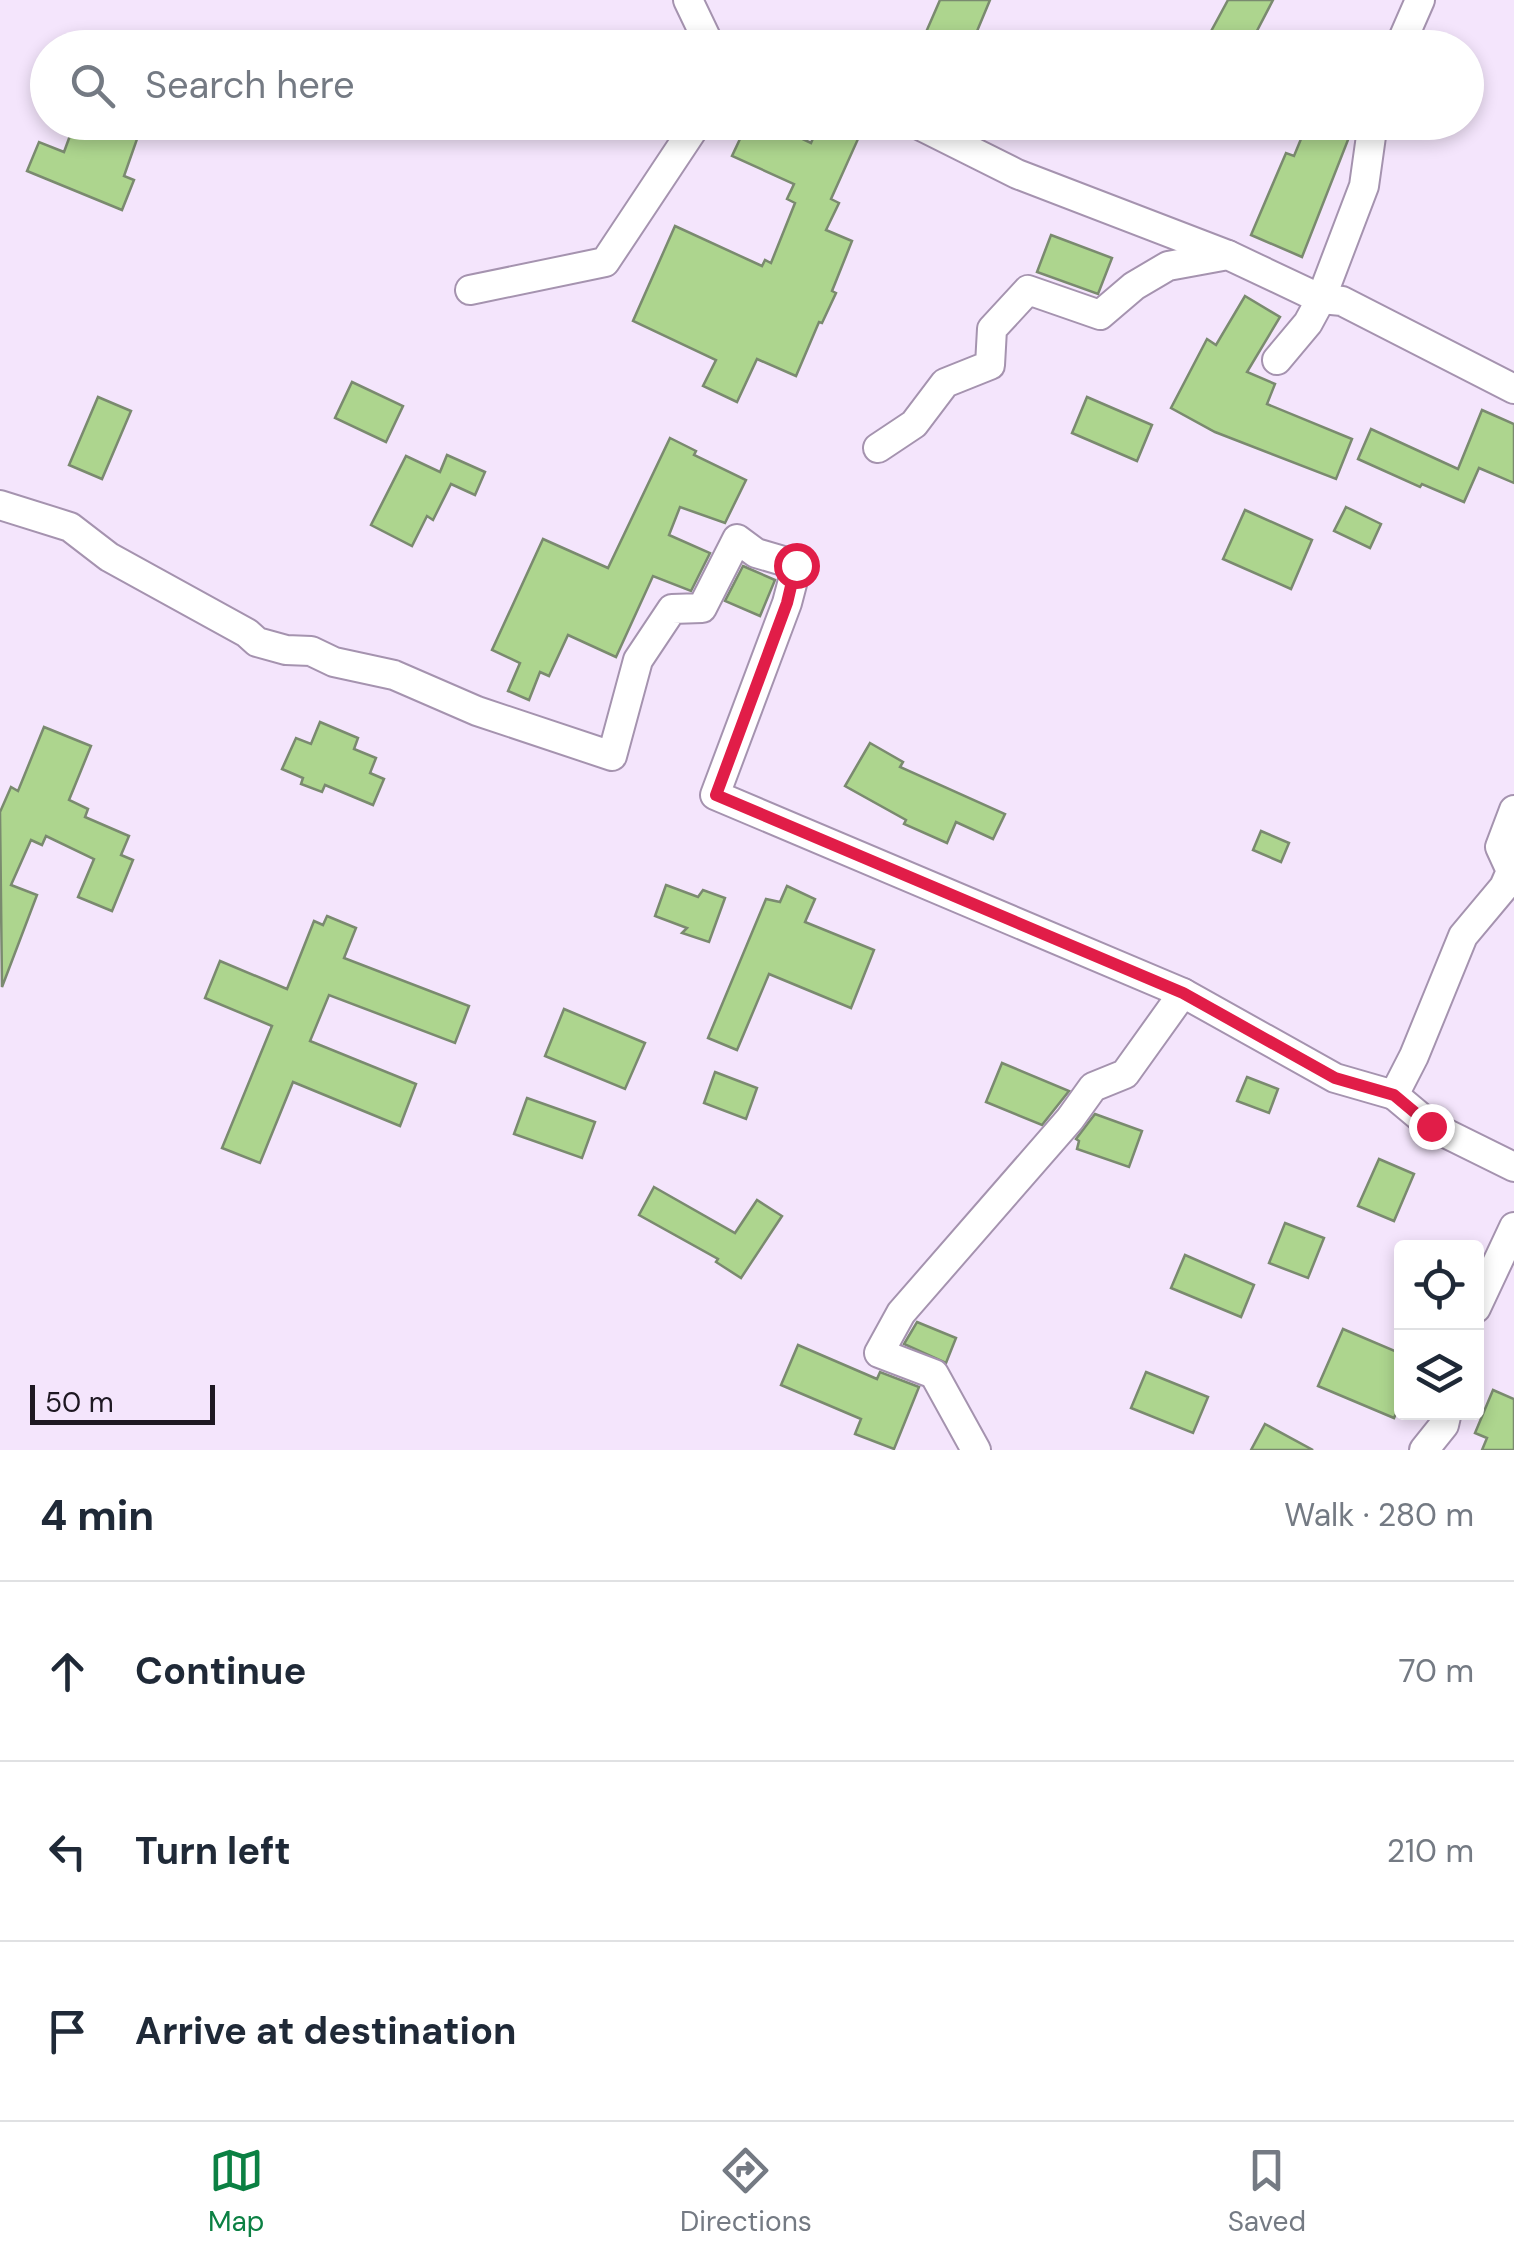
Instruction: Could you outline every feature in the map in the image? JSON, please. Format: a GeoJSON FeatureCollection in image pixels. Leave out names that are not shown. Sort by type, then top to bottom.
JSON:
{"type":"FeatureCollection","features":[{"type":"Feature","properties":{"kind":"street"},"geometry":{"type":"LineString","coordinates":[[688,0],[702,30]]}},
{"type":"Feature","properties":{"kind":"street"},"geometry":{"type":"LineString","coordinates":[[1407,30],[1420,0]]}},
{"type":"Feature","properties":{"kind":"street"},"geometry":{"type":"LineString","coordinates":[[470,290],[605,262],[686,140]]}},
{"type":"Feature","properties":{"kind":"street"},"geometry":{"type":"LineString","coordinates":[[949,140],[1017,174],[1228,256],[1321,299],[1342,301],[1514,389]]}},
{"type":"Feature","properties":{"kind":"street"},"geometry":{"type":"LineString","coordinates":[[1276,360],[1308,323],[1321,299],[1364,186],[1370,140]]}},
{"type":"Feature","properties":{"kind":"street"},"geometry":{"type":"LineString","coordinates":[[878,448],[914,424],[944,383],[990,365],[992,328],[1028,290],[1100,315],[1134,286],[1168,266],[1228,256]]}},
{"type":"Feature","properties":{"kind":"street"},"geometry":{"type":"LineString","coordinates":[[0,505],[70,527],[109,556],[247,632],[257,642],[286,650],[311,651],[334,662],[394,676],[477,710],[612,756],[638,660],[672,609],[702,608],[737,539],[756,553],[796,565],[787,603],[716,795],[1183,993],[1335,1078],[1394,1095],[1431,1126],[1514,1167]]}},
{"type":"Feature","properties":{"kind":"street"},"geometry":{"type":"LineString","coordinates":[[1394,1095],[1463,936],[1504,887],[1511,871],[1500,847],[1514,810]]}},
{"type":"Feature","properties":{"kind":"street"},"geometry":{"type":"LineString","coordinates":[[976,1450],[934,1374],[879,1353],[901,1313],[1093,1087],[1125,1074],[1183,993]]}},
{"type":"Feature","properties":{"kind":"street"},"geometry":{"type":"LineString","coordinates":[[1484,1291],[1514,1227]]}},
{"type":"Feature","properties":{"kind":"street"},"geometry":{"type":"LineString","coordinates":[[1424,1450],[1445,1420]]}},
{"type":"Feature","properties":{"kind":"building"},"geometry":{"type":"Polygon","coordinates":[[[940,0],[990,0],[978,30],[927,30],[940,0]]]}},
{"type":"Feature","properties":{"kind":"building"},"geometry":{"type":"Polygon","coordinates":[[[1228,0],[1273,0],[1257,30],[1212,30],[1228,0]]]}},
{"type":"Feature","properties":{"kind":"building"},"geometry":{"type":"Polygon","coordinates":[[[68,140],[137,140],[124,176],[134,180],[122,210],[27,171],[39,142],[64,152],[68,140]]]}},
{"type":"Feature","properties":{"kind":"building"},"geometry":{"type":"Polygon","coordinates":[[[740,140],[858,140],[831,199],[839,203],[826,230],[852,241],[832,291],[836,293],[796,376],[757,359],[737,402],[703,386],[716,360],[633,321],[675,226],[762,266],[765,260],[771,263],[795,203],[787,199],[794,184],[732,156],[740,140]]]}},
{"type":"Feature","properties":{"kind":"building"},"geometry":{"type":"Polygon","coordinates":[[[1301,140],[1348,140],[1302,257],[1251,235],[1286,153],[1294,156],[1301,140]]]}},
{"type":"Feature","properties":{"kind":"building"},"geometry":{"type":"Polygon","coordinates":[[[1051,235],[1112,258],[1098,294],[1037,272],[1051,235]]]}},
{"type":"Feature","properties":{"kind":"building"},"geometry":{"type":"Polygon","coordinates":[[[1245,296],[1280,317],[1247,372],[1275,384],[1267,404],[1352,439],[1336,479],[1215,432],[1171,408],[1207,339],[1216,345],[1245,296]]]}},
{"type":"Feature","properties":{"kind":"building"},"geometry":{"type":"Polygon","coordinates":[[[352,382],[403,406],[386,442],[335,418],[352,382]]]}},
{"type":"Feature","properties":{"kind":"building"},"geometry":{"type":"Polygon","coordinates":[[[98,397],[131,411],[102,479],[69,465],[98,397]]]}},
{"type":"Feature","properties":{"kind":"building"},"geometry":{"type":"Polygon","coordinates":[[[1087,397],[1152,425],[1137,461],[1072,433],[1087,397]]]}},
{"type":"Feature","properties":{"kind":"building"},"geometry":{"type":"Polygon","coordinates":[[[1482,410],[1514,424],[1514,483],[1479,468],[1464,502],[1358,459],[1371,429],[1458,469],[1482,410]]]}},
{"type":"Feature","properties":{"kind":"building"},"geometry":{"type":"Polygon","coordinates":[[[670,438],[696,451],[694,455],[746,480],[725,523],[680,507],[669,535],[710,553],[691,591],[653,576],[616,657],[568,635],[549,676],[540,672],[529,700],[508,691],[520,663],[492,650],[543,539],[608,568],[670,438]]]}},
{"type":"Feature","properties":{"kind":"building"},"geometry":{"type":"Polygon","coordinates":[[[447,455],[485,472],[475,495],[451,484],[433,520],[427,516],[412,546],[371,525],[406,456],[440,472],[447,455]]]}},
{"type":"Feature","properties":{"kind":"building"},"geometry":{"type":"Polygon","coordinates":[[[1346,507],[1381,524],[1370,548],[1334,531],[1346,507]]]}},
{"type":"Feature","properties":{"kind":"building"},"geometry":{"type":"Polygon","coordinates":[[[1245,510],[1312,540],[1291,589],[1223,559],[1245,510]]]}},
{"type":"Feature","properties":{"kind":"building"},"geometry":{"type":"Polygon","coordinates":[[[743,566],[775,580],[760,616],[725,601],[743,566]]]}},
{"type":"Feature","properties":{"kind":"building"},"geometry":{"type":"Polygon","coordinates":[[[320,722],[358,738],[354,749],[376,758],[370,773],[384,779],[373,805],[325,785],[322,792],[301,784],[303,778],[282,769],[296,738],[311,744],[320,722]]]}},
{"type":"Feature","properties":{"kind":"building"},"geometry":{"type":"Polygon","coordinates":[[[44,727],[91,746],[69,800],[88,809],[85,817],[129,836],[121,855],[133,860],[112,911],[78,897],[94,859],[46,836],[42,845],[31,840],[11,885],[37,895],[2,987],[0,812],[11,787],[18,791],[44,727]]]}},
{"type":"Feature","properties":{"kind":"building"},"geometry":{"type":"Polygon","coordinates":[[[870,743],[903,762],[900,767],[1005,814],[993,839],[956,822],[947,843],[904,824],[906,820],[845,786],[870,743]]]}},
{"type":"Feature","properties":{"kind":"building"},"geometry":{"type":"Polygon","coordinates":[[[1261,831],[1289,843],[1281,862],[1253,850],[1261,831]]]}},
{"type":"Feature","properties":{"kind":"building"},"geometry":{"type":"Polygon","coordinates":[[[666,885],[698,897],[703,890],[725,898],[709,942],[682,933],[687,928],[655,916],[666,885]]]}},
{"type":"Feature","properties":{"kind":"building"},"geometry":{"type":"Polygon","coordinates":[[[787,886],[815,899],[805,922],[874,950],[851,1008],[769,974],[737,1050],[708,1038],[766,899],[780,902],[787,886]]]}},
{"type":"Feature","properties":{"kind":"building"},"geometry":{"type":"Polygon","coordinates":[[[327,916],[356,928],[344,958],[469,1006],[455,1043],[329,995],[310,1041],[416,1084],[400,1126],[293,1082],[260,1163],[222,1148],[272,1026],[205,998],[220,961],[287,989],[314,921],[323,925],[327,916]]]}},
{"type":"Feature","properties":{"kind":"building"},"geometry":{"type":"Polygon","coordinates":[[[564,1009],[645,1043],[625,1089],[545,1056],[564,1009]]]}},
{"type":"Feature","properties":{"kind":"building"},"geometry":{"type":"Polygon","coordinates":[[[1002,1063],[1069,1091],[1042,1125],[986,1102],[1002,1063]]]}},
{"type":"Feature","properties":{"kind":"building"},"geometry":{"type":"Polygon","coordinates":[[[715,1072],[757,1088],[746,1119],[704,1103],[715,1072]]]}},
{"type":"Feature","properties":{"kind":"building"},"geometry":{"type":"Polygon","coordinates":[[[1247,1077],[1278,1089],[1269,1113],[1237,1101],[1247,1077]]]}},
{"type":"Feature","properties":{"kind":"building"},"geometry":{"type":"Polygon","coordinates":[[[527,1098],[595,1122],[582,1158],[514,1134],[527,1098]]]}},
{"type":"Feature","properties":{"kind":"building"},"geometry":{"type":"Polygon","coordinates":[[[1095,1114],[1142,1131],[1129,1167],[1077,1149],[1076,1139],[1095,1114]]]}},
{"type":"Feature","properties":{"kind":"building"},"geometry":{"type":"Polygon","coordinates":[[[1379,1159],[1414,1174],[1394,1221],[1358,1206],[1379,1159]]]}},
{"type":"Feature","properties":{"kind":"building"},"geometry":{"type":"Polygon","coordinates":[[[654,1187],[735,1233],[757,1200],[782,1216],[741,1278],[716,1262],[718,1259],[639,1215],[654,1187]]]}},
{"type":"Feature","properties":{"kind":"building"},"geometry":{"type":"Polygon","coordinates":[[[1285,1223],[1324,1238],[1308,1278],[1269,1263],[1285,1223]]]}},
{"type":"Feature","properties":{"kind":"building"},"geometry":{"type":"Polygon","coordinates":[[[1185,1255],[1254,1285],[1241,1317],[1171,1288],[1185,1255]]]}},
{"type":"Feature","properties":{"kind":"building"},"geometry":{"type":"Polygon","coordinates":[[[917,1322],[956,1338],[946,1363],[904,1344],[917,1322]]]}},
{"type":"Feature","properties":{"kind":"building"},"geometry":{"type":"Polygon","coordinates":[[[1343,1329],[1394,1351],[1394,1418],[1318,1386],[1343,1329]]]}},
{"type":"Feature","properties":{"kind":"building"},"geometry":{"type":"Polygon","coordinates":[[[798,1345],[877,1379],[880,1372],[919,1387],[894,1449],[855,1434],[861,1419],[781,1385],[798,1345]]]}},
{"type":"Feature","properties":{"kind":"building"},"geometry":{"type":"Polygon","coordinates":[[[1146,1372],[1208,1397],[1193,1433],[1131,1408],[1146,1372]]]}},
{"type":"Feature","properties":{"kind":"building"},"geometry":{"type":"Polygon","coordinates":[[[1493,1390],[1514,1399],[1514,1450],[1482,1450],[1487,1438],[1475,1433],[1484,1420],[1493,1390]]]}},
{"type":"Feature","properties":{"kind":"building"},"geometry":{"type":"Polygon","coordinates":[[[1265,1424],[1313,1450],[1251,1450],[1265,1424]]]}},
{"type":"Feature","properties":{"kind":"route"},"geometry":{"type":"LineString","coordinates":[[796,565],[787,603],[716,795],[1183,993],[1335,1078],[1394,1095],[1431,1126]]}}]}
